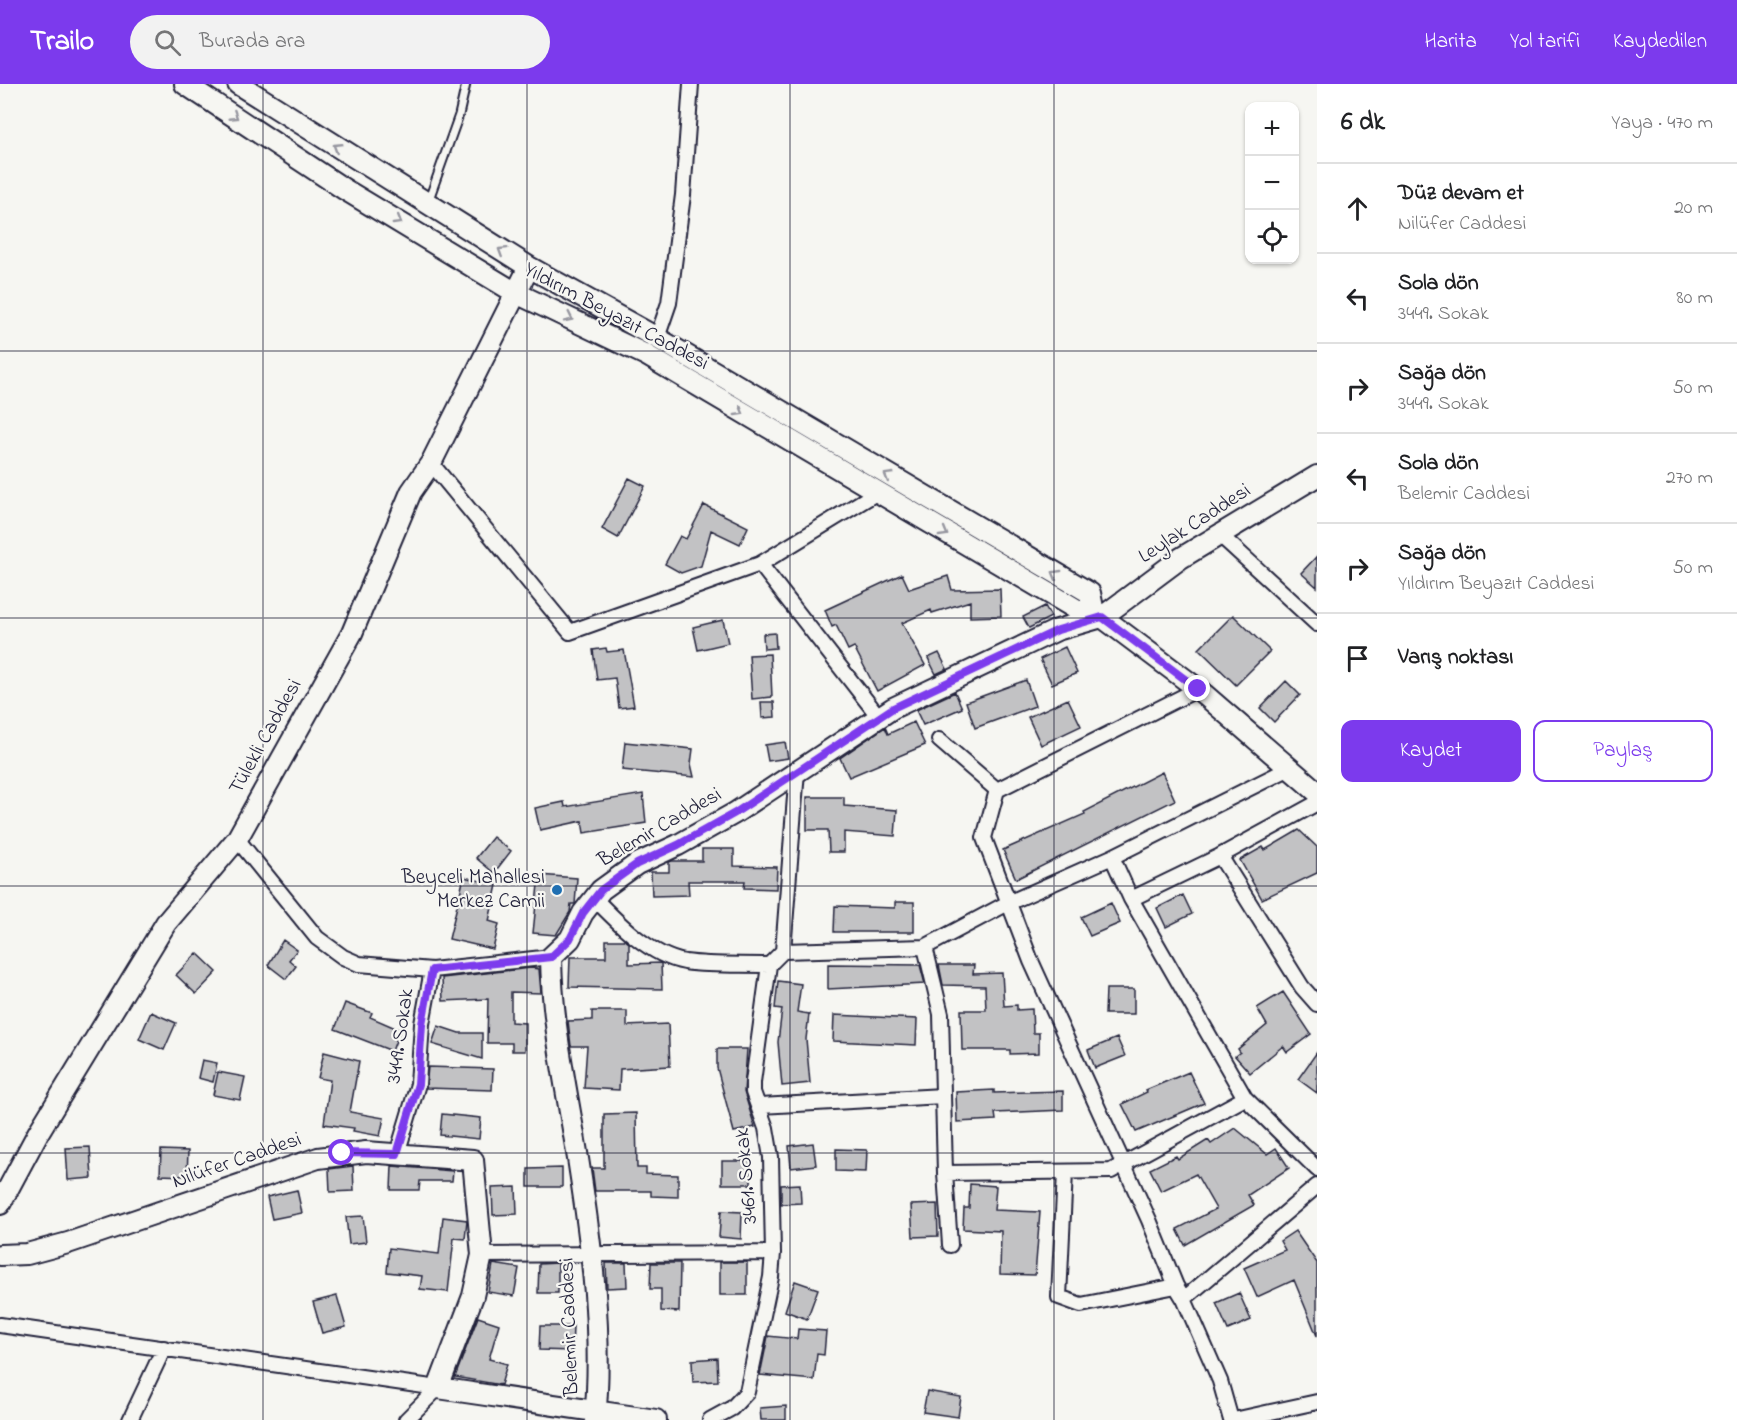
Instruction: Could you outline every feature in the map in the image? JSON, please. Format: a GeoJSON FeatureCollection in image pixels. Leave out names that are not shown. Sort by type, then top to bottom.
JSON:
{"type":"FeatureCollection","features":[{"type":"Feature","properties":{"kind":"street","name":"Yıldırım Beyazıt Caddesi"},"geometry":{"type":"LineString","coordinates":[[185,84],[344,189],[516,293],[645,355],[1076,609],[1098,615],[1198,689],[1317,792]]}},
{"type":"Feature","properties":{"kind":"street","name":"Yıldırım Beyazıt Caddesi"},"geometry":{"type":"LineString","coordinates":[[238,84],[529,267],[657,338],[1090,594],[1098,615]]}},
{"type":"Feature","properties":{"kind":"street"},"geometry":{"type":"LineString","coordinates":[[657,338],[669,303],[691,84]]}},
{"type":"Feature","properties":{"kind":"street","name":"Tülekli Caddesi"},"geometry":{"type":"LineString","coordinates":[[0,1204],[38,1133],[166,923],[237,839],[352,633],[411,492],[431,463],[529,267]]}},
{"type":"Feature","properties":{"kind":"street"},"geometry":{"type":"LineString","coordinates":[[431,463],[570,632],[760,564],[876,493]]}},
{"type":"Feature","properties":{"kind":"street","name":"Leylak Caddesi"},"geometry":{"type":"LineString","coordinates":[[1098,615],[1218,534],[1317,477]]}},
{"type":"Feature","properties":{"kind":"street"},"geometry":{"type":"LineString","coordinates":[[1218,534],[1317,624]]}},
{"type":"Feature","properties":{"kind":"street"},"geometry":{"type":"LineString","coordinates":[[760,564],[879,717]]}},
{"type":"Feature","properties":{"kind":"street","name":"Belemir Caddesi"},"geometry":{"type":"LineString","coordinates":[[596,1415],[598,1353],[592,1254],[557,1046],[551,999],[551,957],[570,939],[594,898],[615,878],[637,864],[708,829],[879,717],[923,693],[1058,630],[1098,615]]}},
{"type":"Feature","properties":{"kind":"street"},"geometry":{"type":"LineString","coordinates":[[1198,689],[997,790],[984,838],[1030,961],[1176,1286],[1184,1299],[1220,1381],[1233,1420],[1317,1402]]}},
{"type":"Feature","properties":{"kind":"street"},"geometry":{"type":"LineString","coordinates":[[939,740],[997,790]]}},
{"type":"Feature","properties":{"kind":"street"},"geometry":{"type":"LineString","coordinates":[[783,951],[925,947],[1008,903],[1112,857],[1290,768]]}},
{"type":"Feature","properties":{"kind":"street"},"geometry":{"type":"LineString","coordinates":[[594,898],[613,918],[649,947],[683,962],[769,965],[783,951],[797,771]]}},
{"type":"Feature","properties":{"kind":"street"},"geometry":{"type":"LineString","coordinates":[[1131,899],[1220,856],[1317,803]]}},
{"type":"Feature","properties":{"kind":"street"},"geometry":{"type":"LineString","coordinates":[[237,839],[306,926],[329,948],[359,964],[432,970]]}},
{"type":"Feature","properties":{"kind":"street"},"geometry":{"type":"LineString","coordinates":[[1220,856],[1302,987],[1317,1004]]}},
{"type":"Feature","properties":{"kind":"street"},"geometry":{"type":"LineString","coordinates":[[1112,857],[1131,899],[1245,1098],[1317,1169]]}},
{"type":"Feature","properties":{"kind":"street"},"geometry":{"type":"LineString","coordinates":[[925,947],[941,1014],[945,1173],[950,1245]]}},
{"type":"Feature","properties":{"kind":"street","name":"3449. Sokak"},"geometry":{"type":"LineString","coordinates":[[397,1154],[418,1084],[422,1024],[432,970],[551,957]]}},
{"type":"Feature","properties":{"kind":"street","name":"3461. Sokak"},"geometry":{"type":"LineString","coordinates":[[710,1420],[732,1408],[747,1392],[762,1328],[774,1253],[771,1157],[760,1106],[753,1092],[769,965]]}},
{"type":"Feature","properties":{"kind":"street"},"geometry":{"type":"LineString","coordinates":[[760,1106],[943,1096]]}},
{"type":"Feature","properties":{"kind":"street"},"geometry":{"type":"LineString","coordinates":[[945,1173],[1111,1171],[1245,1098]]}},
{"type":"Feature","properties":{"kind":"street","name":"Nilüfer Caddesi"},"geometry":{"type":"LineString","coordinates":[[0,1255],[27,1254],[68,1243],[318,1158],[342,1153],[397,1154],[473,1160],[482,1255],[473,1296],[438,1388]]}},
{"type":"Feature","properties":{"kind":"street"},"geometry":{"type":"LineString","coordinates":[[1065,1172],[1059,1297],[1080,1305],[1176,1286]]}},
{"type":"Feature","properties":{"kind":"street"},"geometry":{"type":"LineString","coordinates":[[1184,1299],[1317,1186]]}},
{"type":"Feature","properties":{"kind":"street"},"geometry":{"type":"LineString","coordinates":[[482,1255],[774,1253]]}},
{"type":"Feature","properties":{"kind":"street"},"geometry":{"type":"LineString","coordinates":[[0,1325],[438,1388],[596,1415],[656,1420]]}},
{"type":"Feature","properties":{"kind":"street"},"geometry":{"type":"LineString","coordinates":[[130,1420],[164,1348]]}},
{"type":"Feature","properties":{"kind":"street"},"geometry":{"type":"LineString","coordinates":[[406,1420],[438,1388]]}},
{"type":"Feature","properties":{"kind":"lane"},"geometry":{"type":"LineString","coordinates":[[427,204],[459,115],[466,84]]}},
{"type":"Feature","properties":{"kind":"building"},"geometry":{"type":"Polygon","coordinates":[[[629,478],[645,486],[618,538],[602,529],[629,478]]]}},
{"type":"Feature","properties":{"kind":"building"},"geometry":{"type":"Polygon","coordinates":[[[704,505],[748,527],[740,544],[711,530],[701,566],[681,573],[665,564],[680,536],[686,539],[704,505]]]}},
{"type":"Feature","properties":{"kind":"building"},"geometry":{"type":"Polygon","coordinates":[[[1317,556],[1317,587],[1301,573],[1317,556]]]}},
{"type":"Feature","properties":{"kind":"building"},"geometry":{"type":"Polygon","coordinates":[[[902,574],[909,589],[948,576],[952,590],[1000,589],[1001,616],[970,617],[970,601],[932,613],[931,610],[902,623],[925,665],[877,691],[854,647],[848,650],[836,625],[832,627],[825,610],[902,574]]]}},
{"type":"Feature","properties":{"kind":"building"},"geometry":{"type":"Polygon","coordinates":[[[1045,606],[1051,617],[1029,628],[1023,617],[1045,606]]]}},
{"type":"Feature","properties":{"kind":"building"},"geometry":{"type":"Polygon","coordinates":[[[1233,615],[1270,651],[1236,685],[1199,649],[1233,615]]]}},
{"type":"Feature","properties":{"kind":"building"},"geometry":{"type":"Polygon","coordinates":[[[723,620],[728,643],[698,650],[693,627],[723,620]]]}},
{"type":"Feature","properties":{"kind":"building"},"geometry":{"type":"Polygon","coordinates":[[[775,633],[776,648],[764,649],[763,634],[775,633]]]}},
{"type":"Feature","properties":{"kind":"building"},"geometry":{"type":"Polygon","coordinates":[[[1065,647],[1077,673],[1052,684],[1040,659],[1065,647]]]}},
{"type":"Feature","properties":{"kind":"building"},"geometry":{"type":"Polygon","coordinates":[[[606,648],[607,652],[624,650],[634,706],[619,708],[615,678],[597,680],[593,650],[606,648]]]}},
{"type":"Feature","properties":{"kind":"building"},"geometry":{"type":"Polygon","coordinates":[[[939,653],[947,669],[936,674],[928,658],[939,653]]]}},
{"type":"Feature","properties":{"kind":"building"},"geometry":{"type":"Polygon","coordinates":[[[770,654],[772,697],[752,699],[749,655],[770,654]]]}},
{"type":"Feature","properties":{"kind":"building"},"geometry":{"type":"Polygon","coordinates":[[[1026,680],[1035,706],[975,728],[966,702],[1026,680]]]}},
{"type":"Feature","properties":{"kind":"building"},"geometry":{"type":"Polygon","coordinates":[[[1286,681],[1300,695],[1274,722],[1260,708],[1286,681]]]}},
{"type":"Feature","properties":{"kind":"building"},"geometry":{"type":"Polygon","coordinates":[[[955,692],[962,708],[923,725],[916,710],[955,692]]]}},
{"type":"Feature","properties":{"kind":"building"},"geometry":{"type":"Polygon","coordinates":[[[1068,699],[1081,726],[1041,745],[1028,717],[1068,699]]]}},
{"type":"Feature","properties":{"kind":"building"},"geometry":{"type":"Polygon","coordinates":[[[761,702],[774,702],[775,717],[762,718],[761,702]]]}},
{"type":"Feature","properties":{"kind":"building"},"geometry":{"type":"Polygon","coordinates":[[[914,722],[925,745],[849,777],[840,758],[885,727],[888,734],[914,722]]]}},
{"type":"Feature","properties":{"kind":"building"},"geometry":{"type":"Polygon","coordinates":[[[625,742],[693,749],[691,764],[694,777],[622,770],[625,742]]]}},
{"type":"Feature","properties":{"kind":"building"},"geometry":{"type":"Polygon","coordinates":[[[785,742],[788,758],[768,761],[765,745],[785,742]]]}},
{"type":"Feature","properties":{"kind":"building"},"geometry":{"type":"Polygon","coordinates":[[[1162,772],[1175,800],[1016,879],[1003,850],[1085,814],[1084,812],[1162,772]]]}},
{"type":"Feature","properties":{"kind":"building"},"geometry":{"type":"Polygon","coordinates":[[[643,794],[646,823],[584,833],[582,821],[540,830],[535,808],[564,802],[565,807],[643,794]]]}},
{"type":"Feature","properties":{"kind":"building"},"geometry":{"type":"Polygon","coordinates":[[[807,797],[844,797],[844,806],[897,810],[895,836],[844,832],[844,852],[829,852],[828,830],[807,830],[807,797]]]}},
{"type":"Feature","properties":{"kind":"building"},"geometry":{"type":"Polygon","coordinates":[[[1299,830],[1317,847],[1317,873],[1262,899],[1240,860],[1263,847],[1265,850],[1299,830]]]}},
{"type":"Feature","properties":{"kind":"building"},"geometry":{"type":"Polygon","coordinates":[[[493,837],[511,851],[494,873],[476,858],[493,837]]]}},
{"type":"Feature","properties":{"kind":"building"},"geometry":{"type":"Polygon","coordinates":[[[702,849],[734,849],[734,866],[777,867],[776,889],[744,888],[745,881],[688,881],[689,895],[652,896],[651,872],[669,872],[669,862],[672,861],[702,861],[702,849]]]}},
{"type":"Feature","properties":{"kind":"building"},"geometry":{"type":"Polygon","coordinates":[[[539,875],[577,878],[575,904],[571,904],[570,912],[556,935],[533,933],[539,875]]]}},
{"type":"Feature","properties":{"kind":"building"},"geometry":{"type":"Polygon","coordinates":[[[464,877],[497,885],[489,921],[499,924],[493,949],[449,939],[464,877]]]}},
{"type":"Feature","properties":{"kind":"building"},"geometry":{"type":"Polygon","coordinates":[[[1183,895],[1192,914],[1166,927],[1157,908],[1183,895]]]}},
{"type":"Feature","properties":{"kind":"building"},"geometry":{"type":"Polygon","coordinates":[[[895,902],[914,902],[914,932],[834,932],[835,906],[895,908],[895,902]]]}},
{"type":"Feature","properties":{"kind":"building"},"geometry":{"type":"Polygon","coordinates":[[[1111,903],[1120,923],[1090,936],[1081,917],[1111,903]]]}},
{"type":"Feature","properties":{"kind":"building"},"geometry":{"type":"Polygon","coordinates":[[[283,940],[297,950],[289,960],[296,966],[286,979],[268,965],[283,940]]]}},
{"type":"Feature","properties":{"kind":"building"},"geometry":{"type":"Polygon","coordinates":[[[606,940],[625,940],[629,943],[629,964],[661,963],[662,989],[569,987],[570,957],[606,957],[606,940]]]}},
{"type":"Feature","properties":{"kind":"building"},"geometry":{"type":"Polygon","coordinates":[[[197,953],[217,972],[196,994],[176,975],[197,953]]]}},
{"type":"Feature","properties":{"kind":"building"},"geometry":{"type":"Polygon","coordinates":[[[828,964],[920,965],[925,984],[828,989],[828,964]]]}},
{"type":"Feature","properties":{"kind":"building"},"geometry":{"type":"Polygon","coordinates":[[[939,965],[974,965],[973,974],[1002,973],[1004,1006],[1017,1005],[1017,1010],[1032,1009],[1033,1033],[1039,1033],[1039,1053],[1010,1054],[1010,1050],[962,1050],[961,1010],[986,1010],[985,986],[943,985],[939,965]]]}},
{"type":"Feature","properties":{"kind":"building"},"geometry":{"type":"Polygon","coordinates":[[[539,969],[541,993],[511,992],[511,1022],[525,1023],[525,1051],[512,1051],[512,1043],[487,1043],[488,999],[443,1001],[442,978],[539,969]]]}},
{"type":"Feature","properties":{"kind":"building"},"geometry":{"type":"Polygon","coordinates":[[[778,981],[801,984],[797,1012],[809,1014],[806,1039],[810,1083],[782,1086],[778,1042],[782,1009],[775,1008],[778,981]]]}},
{"type":"Feature","properties":{"kind":"building"},"geometry":{"type":"Polygon","coordinates":[[[1106,989],[1134,989],[1134,1014],[1105,1014],[1106,989]]]}},
{"type":"Feature","properties":{"kind":"building"},"geometry":{"type":"Polygon","coordinates":[[[1283,992],[1311,1034],[1287,1052],[1283,1046],[1250,1073],[1235,1056],[1240,1052],[1238,1049],[1267,1025],[1257,1008],[1283,992]]]}},
{"type":"Feature","properties":{"kind":"building"},"geometry":{"type":"Polygon","coordinates":[[[345,1003],[372,1013],[370,1017],[400,1030],[392,1051],[335,1029],[345,1003]]]}},
{"type":"Feature","properties":{"kind":"building"},"geometry":{"type":"Polygon","coordinates":[[[592,1011],[627,1011],[627,1026],[668,1024],[670,1066],[620,1069],[619,1090],[584,1088],[587,1046],[571,1046],[568,1021],[592,1020],[592,1011]]]}},
{"type":"Feature","properties":{"kind":"building"},"geometry":{"type":"Polygon","coordinates":[[[151,1012],[176,1023],[164,1050],[139,1039],[151,1012]]]}},
{"type":"Feature","properties":{"kind":"building"},"geometry":{"type":"Polygon","coordinates":[[[834,1015],[917,1019],[916,1045],[833,1041],[834,1015]]]}},
{"type":"Feature","properties":{"kind":"building"},"geometry":{"type":"Polygon","coordinates":[[[438,1026],[459,1033],[482,1033],[482,1059],[432,1044],[438,1026]]]}},
{"type":"Feature","properties":{"kind":"building"},"geometry":{"type":"Polygon","coordinates":[[[1117,1038],[1125,1056],[1095,1068],[1088,1050],[1117,1038]]]}},
{"type":"Feature","properties":{"kind":"building"},"geometry":{"type":"Polygon","coordinates":[[[717,1049],[747,1049],[744,1092],[755,1127],[734,1132],[717,1068],[717,1049]]]}},
{"type":"Feature","properties":{"kind":"building"},"geometry":{"type":"Polygon","coordinates":[[[324,1052],[359,1061],[350,1112],[384,1118],[380,1136],[353,1131],[354,1128],[324,1124],[330,1080],[318,1078],[324,1052]]]}},
{"type":"Feature","properties":{"kind":"building"},"geometry":{"type":"Polygon","coordinates":[[[1317,1052],[1317,1093],[1298,1079],[1317,1052]]]}},
{"type":"Feature","properties":{"kind":"building"},"geometry":{"type":"Polygon","coordinates":[[[202,1060],[217,1063],[213,1082],[198,1078],[202,1060]]]}},
{"type":"Feature","properties":{"kind":"building"},"geometry":{"type":"Polygon","coordinates":[[[428,1067],[493,1069],[492,1090],[426,1088],[428,1067]]]}},
{"type":"Feature","properties":{"kind":"building"},"geometry":{"type":"Polygon","coordinates":[[[218,1072],[245,1077],[240,1100],[213,1095],[218,1072]]]}},
{"type":"Feature","properties":{"kind":"building"},"geometry":{"type":"Polygon","coordinates":[[[1189,1072],[1204,1103],[1136,1132],[1122,1104],[1147,1092],[1146,1090],[1189,1072]]]}},
{"type":"Feature","properties":{"kind":"building"},"geometry":{"type":"Polygon","coordinates":[[[994,1090],[994,1093],[1063,1091],[1063,1110],[995,1113],[996,1120],[957,1122],[956,1092],[994,1090]]]}},
{"type":"Feature","properties":{"kind":"building"},"geometry":{"type":"Polygon","coordinates":[[[636,1113],[637,1168],[646,1168],[646,1174],[678,1175],[678,1197],[651,1196],[651,1191],[595,1191],[592,1168],[604,1168],[604,1114],[636,1113]]]}},
{"type":"Feature","properties":{"kind":"building"},"geometry":{"type":"Polygon","coordinates":[[[442,1114],[481,1118],[479,1139],[440,1135],[442,1114]]]}},
{"type":"Feature","properties":{"kind":"building"},"geometry":{"type":"Polygon","coordinates":[[[1235,1128],[1267,1154],[1276,1148],[1289,1168],[1248,1195],[1254,1205],[1185,1245],[1177,1229],[1216,1209],[1196,1174],[1161,1191],[1150,1169],[1176,1156],[1178,1159],[1208,1140],[1211,1144],[1235,1128]]]}},
{"type":"Feature","properties":{"kind":"building"},"geometry":{"type":"Polygon","coordinates":[[[813,1143],[816,1165],[791,1168],[789,1146],[813,1143]]]}},
{"type":"Feature","properties":{"kind":"building"},"geometry":{"type":"Polygon","coordinates":[[[90,1147],[92,1178],[68,1180],[66,1148],[90,1147]]]}},
{"type":"Feature","properties":{"kind":"building"},"geometry":{"type":"Polygon","coordinates":[[[836,1149],[867,1150],[866,1172],[836,1171],[836,1149]]]}},
{"type":"Feature","properties":{"kind":"building"},"geometry":{"type":"Polygon","coordinates":[[[161,1150],[188,1151],[187,1176],[160,1175],[161,1150]]]}},
{"type":"Feature","properties":{"kind":"building"},"geometry":{"type":"Polygon","coordinates":[[[722,1161],[751,1161],[751,1184],[722,1184],[722,1161]]]}},
{"type":"Feature","properties":{"kind":"building"},"geometry":{"type":"Polygon","coordinates":[[[353,1166],[354,1191],[330,1192],[329,1169],[353,1166]]]}},
{"type":"Feature","properties":{"kind":"building"},"geometry":{"type":"Polygon","coordinates":[[[392,1166],[453,1171],[452,1181],[420,1181],[419,1190],[391,1190],[392,1166]]]}},
{"type":"Feature","properties":{"kind":"building"},"geometry":{"type":"Polygon","coordinates":[[[562,1168],[562,1187],[528,1187],[528,1169],[562,1168]]]}},
{"type":"Feature","properties":{"kind":"building"},"geometry":{"type":"Polygon","coordinates":[[[800,1184],[801,1203],[781,1204],[781,1185],[800,1184]]]}},
{"type":"Feature","properties":{"kind":"building"},"geometry":{"type":"Polygon","coordinates":[[[970,1184],[996,1186],[994,1210],[1040,1212],[1035,1275],[1000,1274],[1001,1231],[963,1229],[964,1208],[969,1208],[970,1184]]]}},
{"type":"Feature","properties":{"kind":"building"},"geometry":{"type":"Polygon","coordinates":[[[516,1187],[517,1214],[493,1215],[492,1188],[516,1187]]]}},
{"type":"Feature","properties":{"kind":"building"},"geometry":{"type":"Polygon","coordinates":[[[297,1190],[302,1213],[272,1219],[267,1197],[297,1190]]]}},
{"type":"Feature","properties":{"kind":"building"},"geometry":{"type":"Polygon","coordinates":[[[937,1204],[938,1236],[913,1237],[911,1205],[937,1204]]]}},
{"type":"Feature","properties":{"kind":"building"},"geometry":{"type":"Polygon","coordinates":[[[721,1211],[742,1212],[741,1239],[719,1237],[721,1211]]]}},
{"type":"Feature","properties":{"kind":"building"},"geometry":{"type":"Polygon","coordinates":[[[363,1216],[366,1242],[349,1244],[346,1217],[363,1216]]]}},
{"type":"Feature","properties":{"kind":"building"},"geometry":{"type":"Polygon","coordinates":[[[443,1217],[467,1220],[465,1239],[454,1238],[448,1292],[420,1289],[422,1276],[387,1272],[389,1248],[439,1254],[443,1217]]]}},
{"type":"Feature","properties":{"kind":"building"},"geometry":{"type":"Polygon","coordinates":[[[1295,1231],[1317,1263],[1317,1336],[1294,1280],[1257,1297],[1244,1268],[1285,1250],[1280,1241],[1295,1231]]]}},
{"type":"Feature","properties":{"kind":"building"},"geometry":{"type":"Polygon","coordinates":[[[720,1262],[747,1262],[747,1295],[720,1295],[720,1262]]]}},
{"type":"Feature","properties":{"kind":"building"},"geometry":{"type":"Polygon","coordinates":[[[558,1263],[558,1293],[538,1293],[539,1264],[558,1263]]]}},
{"type":"Feature","properties":{"kind":"building"},"geometry":{"type":"Polygon","coordinates":[[[606,1263],[626,1263],[627,1287],[607,1288],[606,1263]]]}},
{"type":"Feature","properties":{"kind":"building"},"geometry":{"type":"Polygon","coordinates":[[[651,1263],[680,1263],[679,1312],[661,1311],[661,1289],[650,1289],[651,1263]]]}},
{"type":"Feature","properties":{"kind":"building"},"geometry":{"type":"Polygon","coordinates":[[[493,1264],[519,1268],[514,1296],[488,1292],[493,1264]]]}},
{"type":"Feature","properties":{"kind":"building"},"geometry":{"type":"Polygon","coordinates":[[[795,1281],[818,1289],[807,1319],[785,1311],[795,1281]]]}},
{"type":"Feature","properties":{"kind":"building"},"geometry":{"type":"Polygon","coordinates":[[[1239,1293],[1251,1320],[1228,1330],[1216,1303],[1239,1293]]]}},
{"type":"Feature","properties":{"kind":"building"},"geometry":{"type":"Polygon","coordinates":[[[337,1296],[346,1327],[322,1333],[313,1302],[337,1296]]]}},
{"type":"Feature","properties":{"kind":"building"},"geometry":{"type":"Polygon","coordinates":[[[478,1317],[499,1324],[489,1359],[507,1364],[501,1385],[455,1377],[478,1317]]]}},
{"type":"Feature","properties":{"kind":"building"},"geometry":{"type":"Polygon","coordinates":[[[540,1326],[573,1326],[572,1351],[539,1350],[540,1326]]]}},
{"type":"Feature","properties":{"kind":"building"},"geometry":{"type":"Polygon","coordinates":[[[798,1329],[826,1331],[824,1355],[817,1354],[814,1380],[760,1375],[768,1336],[797,1339],[798,1329]]]}},
{"type":"Feature","properties":{"kind":"building"},"geometry":{"type":"Polygon","coordinates":[[[717,1358],[718,1381],[693,1382],[692,1360],[717,1358]]]}},
{"type":"Feature","properties":{"kind":"building"},"geometry":{"type":"Polygon","coordinates":[[[927,1391],[961,1397],[958,1417],[923,1412],[927,1391]]]}},
{"type":"Feature","properties":{"kind":"building"},"geometry":{"type":"Polygon","coordinates":[[[786,1406],[786,1420],[761,1420],[760,1408],[786,1406]]]}},
{"type":"Feature","properties":{"kind":"place","name":"Beyceli Mahallesi Merkez Camii"},"geometry":{"type":"Point","coordinates":[557,890]}},
{"type":"Feature","properties":{"kind":"route"},"geometry":{"type":"LineString","coordinates":[[342,1153],[397,1154],[418,1084],[422,1024],[432,970],[551,957],[570,939],[591,901],[615,878],[637,864],[678,845],[735,813],[893,708],[1058,630],[1102,617],[1198,689]]}}]}
